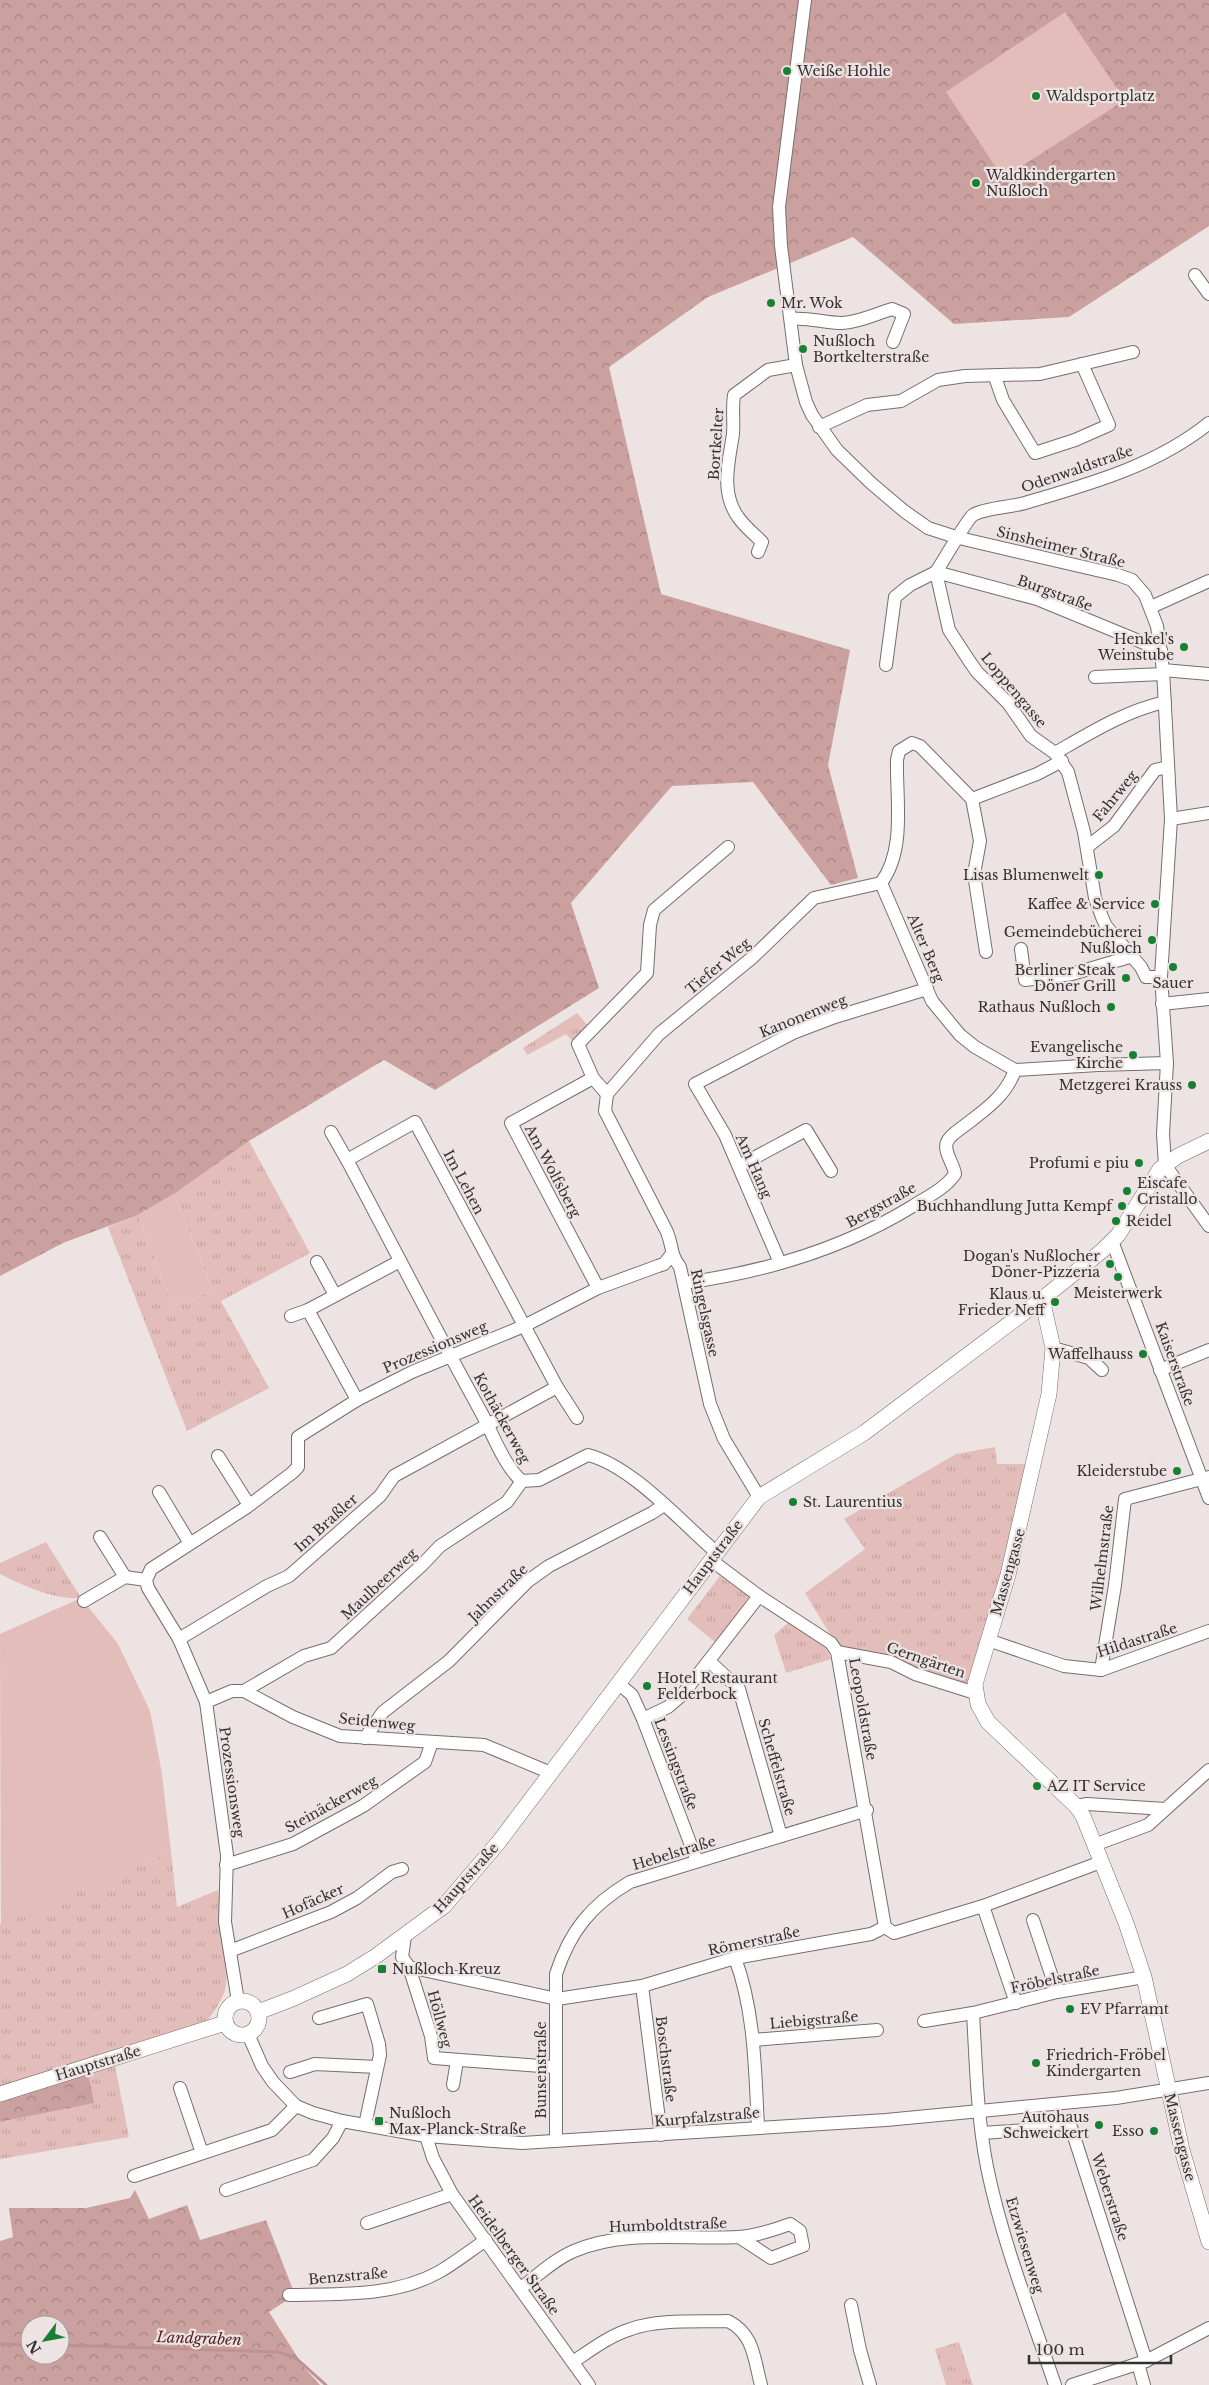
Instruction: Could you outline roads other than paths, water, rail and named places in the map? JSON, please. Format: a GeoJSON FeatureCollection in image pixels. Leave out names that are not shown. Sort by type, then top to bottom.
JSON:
{"type":"FeatureCollection","features":[{"type":"Feature","properties":{"kind":"main road","name":"Hauptstraße"},"geometry":{"type":"LineString","coordinates":[[258,2012],[347,1974],[405,1936],[444,1906],[472,1876],[759,1497],[864,1434],[1042,1300],[1112,1241],[1124,1226],[1156,1174],[1165,1165],[1178,1156],[1209,1141]]}},
{"type":"Feature","properties":{"kind":"main road","name":"Massengasse"},"geometry":{"type":"LineString","coordinates":[[1042,1300],[1053,1348],[1049,1394],[1025,1508],[1008,1576],[977,1674],[975,1693],[982,1715],[988,1722],[1076,1806],[1083,1816],[1126,1924],[1144,1977],[1151,2001],[1168,2091],[1182,2150],[1209,2242]]}},
{"type":"Feature","properties":{"kind":"main road"},"geometry":{"type":"LineString","coordinates":[[238,2001],[250,2003],[258,2012],[257,2026],[248,2034],[232,2033],[225,2023],[227,2009],[238,2001]]}},
{"type":"Feature","properties":{"kind":"main road","name":"Hauptstraße"},"geometry":{"type":"LineString","coordinates":[[0,2094],[225,2023]]}},
{"type":"Feature","properties":{"kind":"street","name":"Sinsheimer Straße"},"geometry":{"type":"LineString","coordinates":[[805,0],[779,207],[780,246],[796,365],[806,402],[819,427],[837,450],[904,511],[928,528],[958,538],[1118,575],[1132,580],[1140,587],[1151,607],[1161,650],[1166,702],[1170,819],[1161,977],[1167,1063],[1163,1134],[1165,1165]]}},
{"type":"Feature","properties":{"kind":"street"},"geometry":{"type":"LineString","coordinates":[[1196,275],[1209,294]]}},
{"type":"Feature","properties":{"kind":"street"},"geometry":{"type":"LineString","coordinates":[[791,319],[806,317],[842,323],[868,318],[892,309],[904,314],[893,342]]}},
{"type":"Feature","properties":{"kind":"street"},"geometry":{"type":"LineString","coordinates":[[819,427],[867,405],[901,401],[938,380],[965,376],[995,377],[1040,374],[1133,352]]}},
{"type":"Feature","properties":{"kind":"street"},"geometry":{"type":"LineString","coordinates":[[995,377],[1003,400],[1035,453],[1075,440],[1109,425],[1082,364]]}},
{"type":"Feature","properties":{"kind":"street","name":"Bortkelter"},"geometry":{"type":"LineString","coordinates":[[758,552],[762,542],[738,517],[728,492],[728,463],[733,431],[732,409],[734,395],[768,370],[796,365]]}},
{"type":"Feature","properties":{"kind":"street","name":"Odenwaldstraße"},"geometry":{"type":"LineString","coordinates":[[958,538],[966,522],[973,515],[1011,507],[1130,469],[1170,449],[1209,423]]}},
{"type":"Feature","properties":{"kind":"street"},"geometry":{"type":"LineString","coordinates":[[886,665],[895,597],[910,585],[936,572],[958,538]]}},
{"type":"Feature","properties":{"kind":"street","name":"Burgstraße"},"geometry":{"type":"LineString","coordinates":[[936,572],[1037,599],[1161,650]]}},
{"type":"Feature","properties":{"kind":"street","name":"Loppengasse"},"geometry":{"type":"LineString","coordinates":[[936,572],[949,630],[977,672],[1008,703],[1031,736],[1058,757]]}},
{"type":"Feature","properties":{"kind":"street"},"geometry":{"type":"LineString","coordinates":[[1151,607],[1209,581]]}},
{"type":"Feature","properties":{"kind":"street"},"geometry":{"type":"LineString","coordinates":[[1094,676],[1163,672],[1209,674]]}},
{"type":"Feature","properties":{"kind":"street"},"geometry":{"type":"LineString","coordinates":[[972,799],[1037,774],[1058,757],[1120,717],[1166,702]]}},
{"type":"Feature","properties":{"kind":"street"},"geometry":{"type":"LineString","coordinates":[[881,883],[891,868],[896,847],[896,760],[899,751],[912,743],[920,746],[972,799],[980,842],[974,874],[986,952]]}},
{"type":"Feature","properties":{"kind":"street"},"geometry":{"type":"LineString","coordinates":[[1058,757],[1068,772],[1076,797],[1087,847],[1095,898],[1106,926],[1132,956],[1146,977],[1161,977]]}},
{"type":"Feature","properties":{"kind":"street","name":"Fahrweg"},"geometry":{"type":"LineString","coordinates":[[1087,847],[1114,826],[1155,770],[1168,767]]}},
{"type":"Feature","properties":{"kind":"street"},"geometry":{"type":"LineString","coordinates":[[1170,819],[1209,813]]}},
{"type":"Feature","properties":{"kind":"street"},"geometry":{"type":"LineString","coordinates":[[607,1094],[593,1078],[578,1044],[647,973],[650,925],[654,910],[728,846]]}},
{"type":"Feature","properties":{"kind":"street","name":"Alter Berg"},"geometry":{"type":"LineString","coordinates":[[881,883],[927,989],[937,1007],[960,1036],[1015,1070]]}},
{"type":"Feature","properties":{"kind":"street","name":"Tiefer Weg"},"geometry":{"type":"LineString","coordinates":[[607,1094],[659,1034],[753,957],[814,898],[881,883]]}},
{"type":"Feature","properties":{"kind":"street"},"geometry":{"type":"LineString","coordinates":[[1021,949],[1025,980],[1072,974],[1132,956]]}},
{"type":"Feature","properties":{"kind":"street","name":"Kanonenweg"},"geometry":{"type":"LineString","coordinates":[[695,1084],[793,1033],[835,1017],[927,989]]}},
{"type":"Feature","properties":{"kind":"street"},"geometry":{"type":"LineString","coordinates":[[1162,1004],[1209,998]]}},
{"type":"Feature","properties":{"kind":"street"},"geometry":{"type":"LineString","coordinates":[[1015,1070],[1167,1063]]}},
{"type":"Feature","properties":{"kind":"street","name":"Bergstraße"},"geometry":{"type":"LineString","coordinates":[[684,1283],[726,1277],[780,1263],[828,1249],[881,1226],[951,1180],[956,1174],[947,1152],[947,1142],[953,1134],[989,1107],[1005,1092],[1015,1070]]}},
{"type":"Feature","properties":{"kind":"street","name":"Am Wolfsberg"},"geometry":{"type":"LineString","coordinates":[[593,1078],[511,1124],[598,1288]]}},
{"type":"Feature","properties":{"kind":"street","name":"Am Hang"},"geometry":{"type":"LineString","coordinates":[[695,1084],[725,1135],[780,1263]]}},
{"type":"Feature","properties":{"kind":"street","name":"Ringelsgasse"},"geometry":{"type":"LineString","coordinates":[[607,1094],[605,1111],[667,1232],[671,1243],[671,1255],[680,1267],[710,1404],[724,1439],[759,1497]]}},
{"type":"Feature","properties":{"kind":"street","name":"Im Lehen"},"geometry":{"type":"LineString","coordinates":[[347,1160],[415,1122],[524,1326]]}},
{"type":"Feature","properties":{"kind":"street"},"geometry":{"type":"LineString","coordinates":[[739,1166],[806,1130],[831,1171]]}},
{"type":"Feature","properties":{"kind":"street"},"geometry":{"type":"LineString","coordinates":[[331,1132],[451,1357]]}},
{"type":"Feature","properties":{"kind":"street"},"geometry":{"type":"LineString","coordinates":[[1165,1165],[1209,1226]]}},
{"type":"Feature","properties":{"kind":"street","name":"Kaiserstraße"},"geometry":{"type":"LineString","coordinates":[[1112,1241],[1123,1266],[1160,1370],[1206,1478],[1209,1498]]}},
{"type":"Feature","properties":{"kind":"street","name":"Prozessionsweg"},"geometry":{"type":"LineString","coordinates":[[238,2001],[225,1913],[227,1856],[206,1702],[180,1638],[148,1588],[146,1580],[151,1569],[189,1542],[249,1505],[298,1467],[298,1437],[356,1400],[412,1372],[524,1326],[598,1288],[664,1264],[671,1255]]}},
{"type":"Feature","properties":{"kind":"street"},"geometry":{"type":"LineString","coordinates":[[291,1316],[308,1310],[400,1261]]}},
{"type":"Feature","properties":{"kind":"street"},"geometry":{"type":"LineString","coordinates":[[317,1262],[336,1295]]}},
{"type":"Feature","properties":{"kind":"street"},"geometry":{"type":"LineString","coordinates":[[308,1310],[356,1400]]}},
{"type":"Feature","properties":{"kind":"street"},"geometry":{"type":"LineString","coordinates":[[524,1326],[557,1387],[577,1418]]}},
{"type":"Feature","properties":{"kind":"street"},"geometry":{"type":"LineString","coordinates":[[1053,1348],[1089,1358],[1102,1370]]}},
{"type":"Feature","properties":{"kind":"street"},"geometry":{"type":"LineString","coordinates":[[1160,1370],[1209,1350]]}},
{"type":"Feature","properties":{"kind":"street","name":"Kothäckerweg"},"geometry":{"type":"LineString","coordinates":[[451,1357],[514,1473],[522,1481],[539,1480],[588,1455],[608,1462],[664,1504]]}},
{"type":"Feature","properties":{"kind":"street","name":"Im Braßler"},"geometry":{"type":"LineString","coordinates":[[180,1638],[267,1586],[289,1576],[380,1496],[394,1476],[489,1426],[557,1387]]}},
{"type":"Feature","properties":{"kind":"street"},"geometry":{"type":"LineString","coordinates":[[218,1456],[249,1505]]}},
{"type":"Feature","properties":{"kind":"street","name":"Wilhelmstraße"},"geometry":{"type":"LineString","coordinates":[[1101,1670],[1115,1585],[1122,1503],[1125,1499],[1206,1478]]}},
{"type":"Feature","properties":{"kind":"street","name":"Maulbeerweg"},"geometry":{"type":"LineString","coordinates":[[244,1691],[304,1656],[331,1648],[422,1565],[440,1546],[507,1502],[522,1481]]}},
{"type":"Feature","properties":{"kind":"street"},"geometry":{"type":"LineString","coordinates":[[159,1492],[189,1542]]}},
{"type":"Feature","properties":{"kind":"street"},"geometry":{"type":"LineString","coordinates":[[664,1504],[714,1556]]}},
{"type":"Feature","properties":{"kind":"street","name":"Jahnstraße"},"geometry":{"type":"LineString","coordinates":[[365,1738],[383,1712],[449,1661],[528,1582],[549,1566],[652,1513],[664,1504]]}},
{"type":"Feature","properties":{"kind":"street"},"geometry":{"type":"LineString","coordinates":[[100,1538],[125,1577]]}},
{"type":"Feature","properties":{"kind":"street","name":"Leopoldstraße"},"geometry":{"type":"LineString","coordinates":[[714,1556],[759,1596],[831,1643],[837,1652],[886,1927]]}},
{"type":"Feature","properties":{"kind":"street"},"geometry":{"type":"LineString","coordinates":[[84,1601],[125,1577],[146,1580]]}},
{"type":"Feature","properties":{"kind":"street"},"geometry":{"type":"LineString","coordinates":[[642,1719],[668,1707],[682,1695],[759,1596]]}},
{"type":"Feature","properties":{"kind":"street","name":"Hildastraße"},"geometry":{"type":"LineString","coordinates":[[988,1640],[1064,1666],[1101,1670],[1209,1631]]}},
{"type":"Feature","properties":{"kind":"street","name":"Gerngärten"},"geometry":{"type":"LineString","coordinates":[[837,1652],[891,1662],[915,1674],[975,1693]]}},
{"type":"Feature","properties":{"kind":"street","name":"Scheffelstraße"},"geometry":{"type":"LineString","coordinates":[[708,1661],[739,1690],[781,1836]]}},
{"type":"Feature","properties":{"kind":"street","name":"Lessingstraße"},"geometry":{"type":"LineString","coordinates":[[618,1683],[632,1695],[696,1861]]}},
{"type":"Feature","properties":{"kind":"street"},"geometry":{"type":"LineString","coordinates":[[206,1702],[232,1691],[244,1691]]}},
{"type":"Feature","properties":{"kind":"street","name":"Seidenweg"},"geometry":{"type":"LineString","coordinates":[[244,1691],[292,1717],[340,1736],[484,1745],[551,1773]]}},
{"type":"Feature","properties":{"kind":"street","name":"Steinäckerweg"},"geometry":{"type":"LineString","coordinates":[[226,1865],[293,1844],[363,1806],[425,1762],[432,1742]]}},
{"type":"Feature","properties":{"kind":"street"},"geometry":{"type":"LineString","coordinates":[[1094,1845],[1148,1825],[1209,1770]]}},
{"type":"Feature","properties":{"kind":"street"},"geometry":{"type":"LineString","coordinates":[[1076,1806],[1087,1804],[1165,1809]]}},
{"type":"Feature","properties":{"kind":"street","name":"Hebelstraße"},"geometry":{"type":"LineString","coordinates":[[557,1999],[556,1974],[563,1954],[577,1929],[600,1902],[630,1882],[866,1810]]}},
{"type":"Feature","properties":{"kind":"street","name":"Römerstraße"},"geometry":{"type":"LineString","coordinates":[[409,1967],[557,1999],[642,1986],[735,1958],[871,1934],[886,1927],[894,1933],[982,1906],[1101,1862]]}},
{"type":"Feature","properties":{"kind":"street","name":"Hofäcker"},"geometry":{"type":"LineString","coordinates":[[230,1951],[331,1912],[357,1898],[392,1872],[402,1869]]}},
{"type":"Feature","properties":{"kind":"street"},"geometry":{"type":"LineString","coordinates":[[982,1906],[1016,2003]]}},
{"type":"Feature","properties":{"kind":"street"},"geometry":{"type":"LineString","coordinates":[[1033,1920],[1057,1992]]}},
{"type":"Feature","properties":{"kind":"street"},"geometry":{"type":"LineString","coordinates":[[405,1936],[402,1957],[409,1967]]}},
{"type":"Feature","properties":{"kind":"street"},"geometry":{"type":"LineString","coordinates":[[735,1958],[747,1994],[753,2040],[758,2127]]}},
{"type":"Feature","properties":{"kind":"street","name":"Höllweg"},"geometry":{"type":"LineString","coordinates":[[409,1967],[431,2036],[434,2058],[554,2067]]}},
{"type":"Feature","properties":{"kind":"street","name":"Fröbelstraße"},"geometry":{"type":"LineString","coordinates":[[924,2021],[973,2013],[1057,1992],[1144,1977]]}},
{"type":"Feature","properties":{"kind":"street","name":"Boschstraße"},"geometry":{"type":"LineString","coordinates":[[642,1986],[661,2135]]}},
{"type":"Feature","properties":{"kind":"street","name":"Bunsenstraße"},"geometry":{"type":"LineString","coordinates":[[556,2141],[554,2067],[557,1999]]}},
{"type":"Feature","properties":{"kind":"street"},"geometry":{"type":"LineString","coordinates":[[319,2018],[367,2004],[379,2044],[380,2055],[365,2125]]}},
{"type":"Feature","properties":{"kind":"street"},"geometry":{"type":"LineString","coordinates":[[973,2013],[978,2111]]}},
{"type":"Feature","properties":{"kind":"street","name":"Liebigstraße"},"geometry":{"type":"LineString","coordinates":[[753,2040],[877,2030]]}},
{"type":"Feature","properties":{"kind":"street","name":"Kurpfalzstraße"},"geometry":{"type":"LineString","coordinates":[[248,2034],[262,2066],[273,2082],[296,2106],[342,2121],[426,2136],[522,2143],[886,2120],[1168,2091],[1209,2083]]}},
{"type":"Feature","properties":{"kind":"street","name":"Höllweg"},"geometry":{"type":"LineString","coordinates":[[454,2085],[457,2061]]}},
{"type":"Feature","properties":{"kind":"street"},"geometry":{"type":"LineString","coordinates":[[290,2072],[314,2064],[377,2067]]}},
{"type":"Feature","properties":{"kind":"street"},"geometry":{"type":"LineString","coordinates":[[180,2088],[202,2153]]}},
{"type":"Feature","properties":{"kind":"street"},"geometry":{"type":"LineString","coordinates":[[134,2176],[272,2130],[296,2106]]}},
{"type":"Feature","properties":{"kind":"street","name":"Etzwiesenweg"},"geometry":{"type":"LineString","coordinates":[[978,2111],[988,2169],[1002,2226],[1054,2385]]}},
{"type":"Feature","properties":{"kind":"street"},"geometry":{"type":"LineString","coordinates":[[226,2190],[313,2160],[333,2138],[342,2121]]}},
{"type":"Feature","properties":{"kind":"street","name":"Weberstraße"},"geometry":{"type":"LineString","coordinates":[[982,2133],[1071,2127],[1142,2363],[1144,2385]]}},
{"type":"Feature","properties":{"kind":"street","name":"Heidelberger Straße"},"geometry":{"type":"LineString","coordinates":[[426,2136],[434,2158],[452,2194],[589,2385]]}},
{"type":"Feature","properties":{"kind":"street"},"geometry":{"type":"LineString","coordinates":[[367,2223],[452,2194]]}},
{"type":"Feature","properties":{"kind":"street","name":"Humboldtstraße"},"geometry":{"type":"LineString","coordinates":[[521,2288],[563,2257],[597,2244],[621,2240],[739,2237]]}},
{"type":"Feature","properties":{"kind":"street","name":"Benzstraße"},"geometry":{"type":"LineString","coordinates":[[289,2295],[379,2292],[412,2284],[438,2272],[486,2240]]}},
{"type":"Feature","properties":{"kind":"street"},"geometry":{"type":"LineString","coordinates":[[851,2305],[860,2350],[870,2385]]}},
{"type":"Feature","properties":{"kind":"street"},"geometry":{"type":"LineString","coordinates":[[573,2362],[600,2343],[632,2328],[648,2324],[728,2321],[739,2326],[747,2336],[761,2385]]}},
{"type":"Feature","properties":{"kind":"street"},"geometry":{"type":"LineString","coordinates":[[1072,2385],[1142,2363],[1209,2328]]}},
{"type":"Feature","properties":{"kind":"waterway","name":"Landgraben"},"geometry":{"type":"LineString","coordinates":[[0,2344],[20,2345]]}},
{"type":"Feature","properties":{"kind":"waterway","name":"Landgraben"},"geometry":{"type":"LineString","coordinates":[[70,2345],[278,2352],[296,2358],[326,2385]]}},
{"type":"Feature","properties":{"kind":"place","name":"Weiße Hohle"},"geometry":{"type":"Point","coordinates":[787,71]}},
{"type":"Feature","properties":{"kind":"place","name":"Waldsportplatz"},"geometry":{"type":"Point","coordinates":[1036,96]}},
{"type":"Feature","properties":{"kind":"place","name":"Waldkindergarten Nußloch"},"geometry":{"type":"Point","coordinates":[976,183]}},
{"type":"Feature","properties":{"kind":"place","name":"Mr. Wok"},"geometry":{"type":"Point","coordinates":[771,303]}},
{"type":"Feature","properties":{"kind":"place","name":"Nußloch Bortkelterstraße"},"geometry":{"type":"Point","coordinates":[803,349]}},
{"type":"Feature","properties":{"kind":"place","name":"Henkel's Weinstube"},"geometry":{"type":"Point","coordinates":[1184,647]}},
{"type":"Feature","properties":{"kind":"place","name":"Lisas Blumenwelt"},"geometry":{"type":"Point","coordinates":[1099,875]}},
{"type":"Feature","properties":{"kind":"place","name":"Kaffee & Service"},"geometry":{"type":"Point","coordinates":[1155,904]}},
{"type":"Feature","properties":{"kind":"place","name":"Gemeindebücherei Nußloch"},"geometry":{"type":"Point","coordinates":[1152,940]}},
{"type":"Feature","properties":{"kind":"place","name":"Sauer"},"geometry":{"type":"Point","coordinates":[1173,967]}},
{"type":"Feature","properties":{"kind":"place","name":"Berliner Steak Döner Grill"},"geometry":{"type":"Point","coordinates":[1126,978]}},
{"type":"Feature","properties":{"kind":"place","name":"Rathaus Nußloch"},"geometry":{"type":"Point","coordinates":[1111,1007]}},
{"type":"Feature","properties":{"kind":"place","name":"Evangelische Kirche"},"geometry":{"type":"Point","coordinates":[1133,1055]}},
{"type":"Feature","properties":{"kind":"place","name":"Metzgerei Krauss"},"geometry":{"type":"Point","coordinates":[1192,1085]}},
{"type":"Feature","properties":{"kind":"place","name":"Profumi e piu"},"geometry":{"type":"Point","coordinates":[1139,1163]}},
{"type":"Feature","properties":{"kind":"place","name":"Eiscafe Cristallo"},"geometry":{"type":"Point","coordinates":[1127,1191]}},
{"type":"Feature","properties":{"kind":"place","name":"Buchhandlung Jutta Kempf"},"geometry":{"type":"Point","coordinates":[1122,1206]}},
{"type":"Feature","properties":{"kind":"place","name":"Reidel"},"geometry":{"type":"Point","coordinates":[1116,1221]}},
{"type":"Feature","properties":{"kind":"place","name":"Dogan's Nußlocher Döner-Pizzeria"},"geometry":{"type":"Point","coordinates":[1110,1264]}},
{"type":"Feature","properties":{"kind":"place","name":"Meisterwerk"},"geometry":{"type":"Point","coordinates":[1118,1277]}},
{"type":"Feature","properties":{"kind":"place","name":"Klaus u. Frieder Neff"},"geometry":{"type":"Point","coordinates":[1055,1302]}},
{"type":"Feature","properties":{"kind":"place","name":"Waffelhauss"},"geometry":{"type":"Point","coordinates":[1143,1354]}},
{"type":"Feature","properties":{"kind":"place","name":"Kleiderstube"},"geometry":{"type":"Point","coordinates":[1177,1471]}},
{"type":"Feature","properties":{"kind":"place","name":"St. Laurentius"},"geometry":{"type":"Point","coordinates":[793,1502]}},
{"type":"Feature","properties":{"kind":"place","name":"Hotel Restaurant Felderbock"},"geometry":{"type":"Point","coordinates":[647,1686]}},
{"type":"Feature","properties":{"kind":"place","name":"AZ IT Service"},"geometry":{"type":"Point","coordinates":[1037,1786]}},
{"type":"Feature","properties":{"kind":"place","name":"Nußloch Kreuz"},"geometry":{"type":"Point","coordinates":[382,1969]}},
{"type":"Feature","properties":{"kind":"place","name":"EV Pfarramt"},"geometry":{"type":"Point","coordinates":[1070,2009]}},
{"type":"Feature","properties":{"kind":"place","name":"Friedrich-Fröbel Kindergarten"},"geometry":{"type":"Point","coordinates":[1036,2063]}},
{"type":"Feature","properties":{"kind":"place","name":"Nußloch Max-Planck-Straße"},"geometry":{"type":"Point","coordinates":[379,2121]}},
{"type":"Feature","properties":{"kind":"place","name":"Autohaus Schweickert"},"geometry":{"type":"Point","coordinates":[1099,2125]}},
{"type":"Feature","properties":{"kind":"place","name":"Esso"},"geometry":{"type":"Point","coordinates":[1154,2131]}}]}
